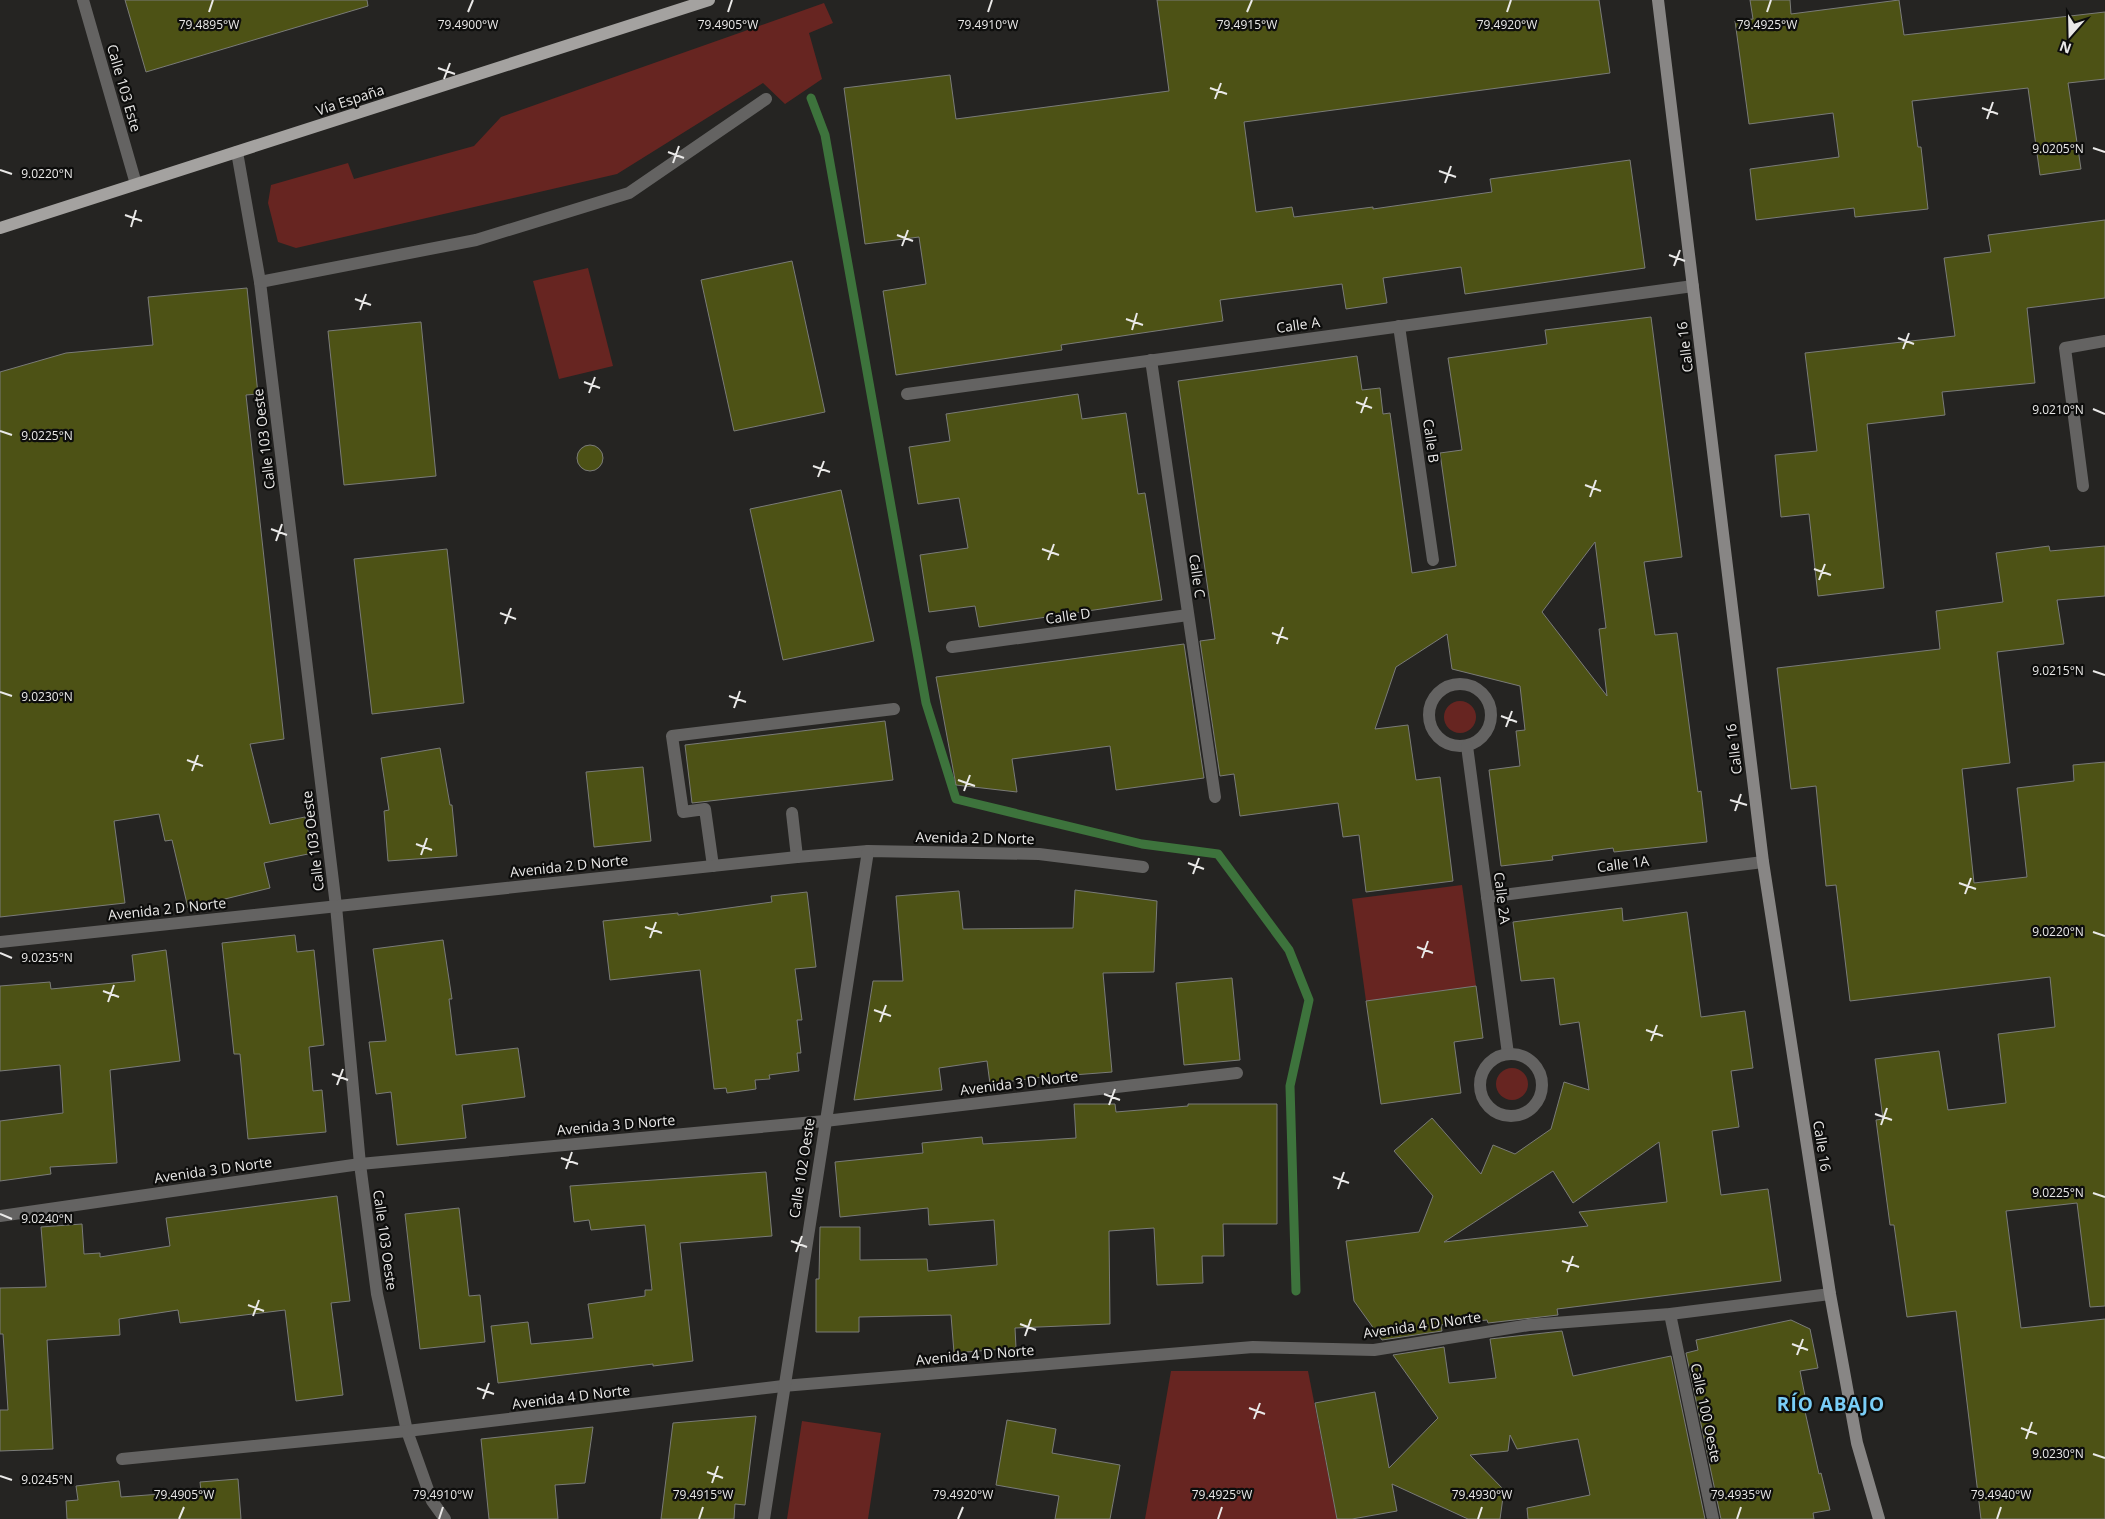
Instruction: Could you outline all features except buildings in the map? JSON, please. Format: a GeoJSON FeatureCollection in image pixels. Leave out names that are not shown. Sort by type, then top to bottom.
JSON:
{"type":"FeatureCollection","features":[{"type":"Feature","properties":{"kind":"main road","name":"Vía España"},"geometry":{"type":"LineString","coordinates":[[0,228],[709,0]]}},
{"type":"Feature","properties":{"kind":"main road","name":"Calle 16"},"geometry":{"type":"LineString","coordinates":[[1658,0],[1763,862],[1830,1294],[1857,1443],[1879,1519]]}},
{"type":"Feature","properties":{"kind":"street","name":"Calle 103 Este"},"geometry":{"type":"LineString","coordinates":[[83,0],[136,184]]}},
{"type":"Feature","properties":{"kind":"street"},"geometry":{"type":"LineString","coordinates":[[260,282],[476,240],[630,193],[766,99]]}},
{"type":"Feature","properties":{"kind":"street","name":"Calle 103 Oeste"},"geometry":{"type":"LineString","coordinates":[[237,152],[260,282],[336,906],[360,1164],[377,1294],[406,1431],[432,1501],[445,1519]]}},
{"type":"Feature","properties":{"kind":"street","name":"Calle A"},"geometry":{"type":"LineString","coordinates":[[907,394],[1693,286]]}},
{"type":"Feature","properties":{"kind":"street","name":"Calle B"},"geometry":{"type":"LineString","coordinates":[[1399,326],[1433,560]]}},
{"type":"Feature","properties":{"kind":"street"},"geometry":{"type":"LineString","coordinates":[[2083,486],[2065,348],[2105,341]]}},
{"type":"Feature","properties":{"kind":"street","name":"Calle C"},"geometry":{"type":"LineString","coordinates":[[1150,360],[1215,797]]}},
{"type":"Feature","properties":{"kind":"street","name":"Calle D"},"geometry":{"type":"LineString","coordinates":[[952,647],[1188,615]]}},
{"type":"Feature","properties":{"kind":"street"},"geometry":{"type":"LineString","coordinates":[[1457,684],[1468,685],[1477,689],[1489,705],[1491,715],[1490,726],[1485,735],[1467,746],[1457,746],[1443,741],[1432,730],[1429,720],[1432,700],[1439,692],[1457,684]]}},
{"type":"Feature","properties":{"kind":"street"},"geometry":{"type":"LineString","coordinates":[[713,866],[705,809],[683,812],[672,736],[894,709]]}},
{"type":"Feature","properties":{"kind":"street","name":"Calle 2A"},"geometry":{"type":"LineString","coordinates":[[1467,746],[1508,1054]]}},
{"type":"Feature","properties":{"kind":"street"},"geometry":{"type":"LineString","coordinates":[[792,813],[797,857]]}},
{"type":"Feature","properties":{"kind":"street","name":"Avenida 2 D Norte"},"geometry":{"type":"LineString","coordinates":[[0,942],[868,851],[1039,854],[1143,867]]}},
{"type":"Feature","properties":{"kind":"street","name":"Calle 102 Oeste"},"geometry":{"type":"LineString","coordinates":[[764,1519],[783,1386],[868,851]]}},
{"type":"Feature","properties":{"kind":"street","name":"Calle 1A"},"geometry":{"type":"LineString","coordinates":[[1487,897],[1763,862]]}},
{"type":"Feature","properties":{"kind":"street"},"geometry":{"type":"LineString","coordinates":[[1508,1054],[1517,1054],[1534,1064],[1542,1082],[1542,1091],[1532,1108],[1514,1116],[1504,1115],[1493,1110],[1486,1103],[1481,1093],[1482,1072],[1497,1057],[1508,1054]]}},
{"type":"Feature","properties":{"kind":"street","name":"Avenida 3 D Norte"},"geometry":{"type":"LineString","coordinates":[[0,1216],[360,1164],[825,1121],[1237,1073]]}},
{"type":"Feature","properties":{"kind":"street","name":"Avenida 4 D Norte"},"geometry":{"type":"LineString","coordinates":[[122,1459],[406,1431],[783,1386],[1253,1347],[1374,1350],[1528,1325],[1670,1314],[1830,1294]]}},
{"type":"Feature","properties":{"kind":"street","name":"Calle 100 Oeste"},"geometry":{"type":"LineString","coordinates":[[1670,1314],[1713,1519]]}},
{"type":"Feature","properties":{"kind":"shaded area"},"geometry":{"type":"Polygon","coordinates":[[[824,3],[833,23],[809,33],[822,79],[785,104],[763,83],[617,174],[296,248],[278,242],[268,203],[271,185],[348,163],[354,179],[474,146],[501,117],[824,3]]]}},
{"type":"Feature","properties":{"kind":"shaded area"},"geometry":{"type":"Polygon","coordinates":[[[588,268],[613,366],[559,379],[533,281],[588,268]]]}},
{"type":"Feature","properties":{"kind":"shaded area"},"geometry":{"type":"Polygon","coordinates":[[[1460,701],[1466,702],[1471,706],[1475,711],[1475,723],[1471,728],[1466,732],[1460,733],[1454,732],[1449,728],[1445,723],[1444,717],[1445,711],[1449,706],[1454,702],[1460,701]]]}},
{"type":"Feature","properties":{"kind":"shaded area"},"geometry":{"type":"Polygon","coordinates":[[[1462,885],[1476,986],[1366,1001],[1352,899],[1462,885]]]}},
{"type":"Feature","properties":{"kind":"shaded area"},"geometry":{"type":"Polygon","coordinates":[[[1512,1068],[1518,1069],[1523,1073],[1527,1078],[1527,1090],[1523,1095],[1518,1099],[1512,1100],[1506,1099],[1501,1095],[1497,1090],[1496,1084],[1497,1078],[1501,1073],[1506,1069],[1512,1068]]]}},
{"type":"Feature","properties":{"kind":"shaded area"},"geometry":{"type":"Polygon","coordinates":[[[1171,1371],[1308,1371],[1337,1519],[1145,1519],[1171,1371]]]}},
{"type":"Feature","properties":{"kind":"shaded area"},"geometry":{"type":"Polygon","coordinates":[[[802,1421],[881,1433],[868,1519],[787,1519],[802,1421]]]}},
{"type":"Feature","properties":{"kind":"waterway"},"geometry":{"type":"LineString","coordinates":[[811,98],[825,135],[926,703],[956,799],[1142,844],[1218,854],[1289,950],[1309,1000],[1290,1086],[1296,1291]]}},
{"type":"Feature","properties":{"kind":"district","name":"RÍO ABAJO"},"geometry":{"type":"Point","coordinates":[1831,1404]}}]}
